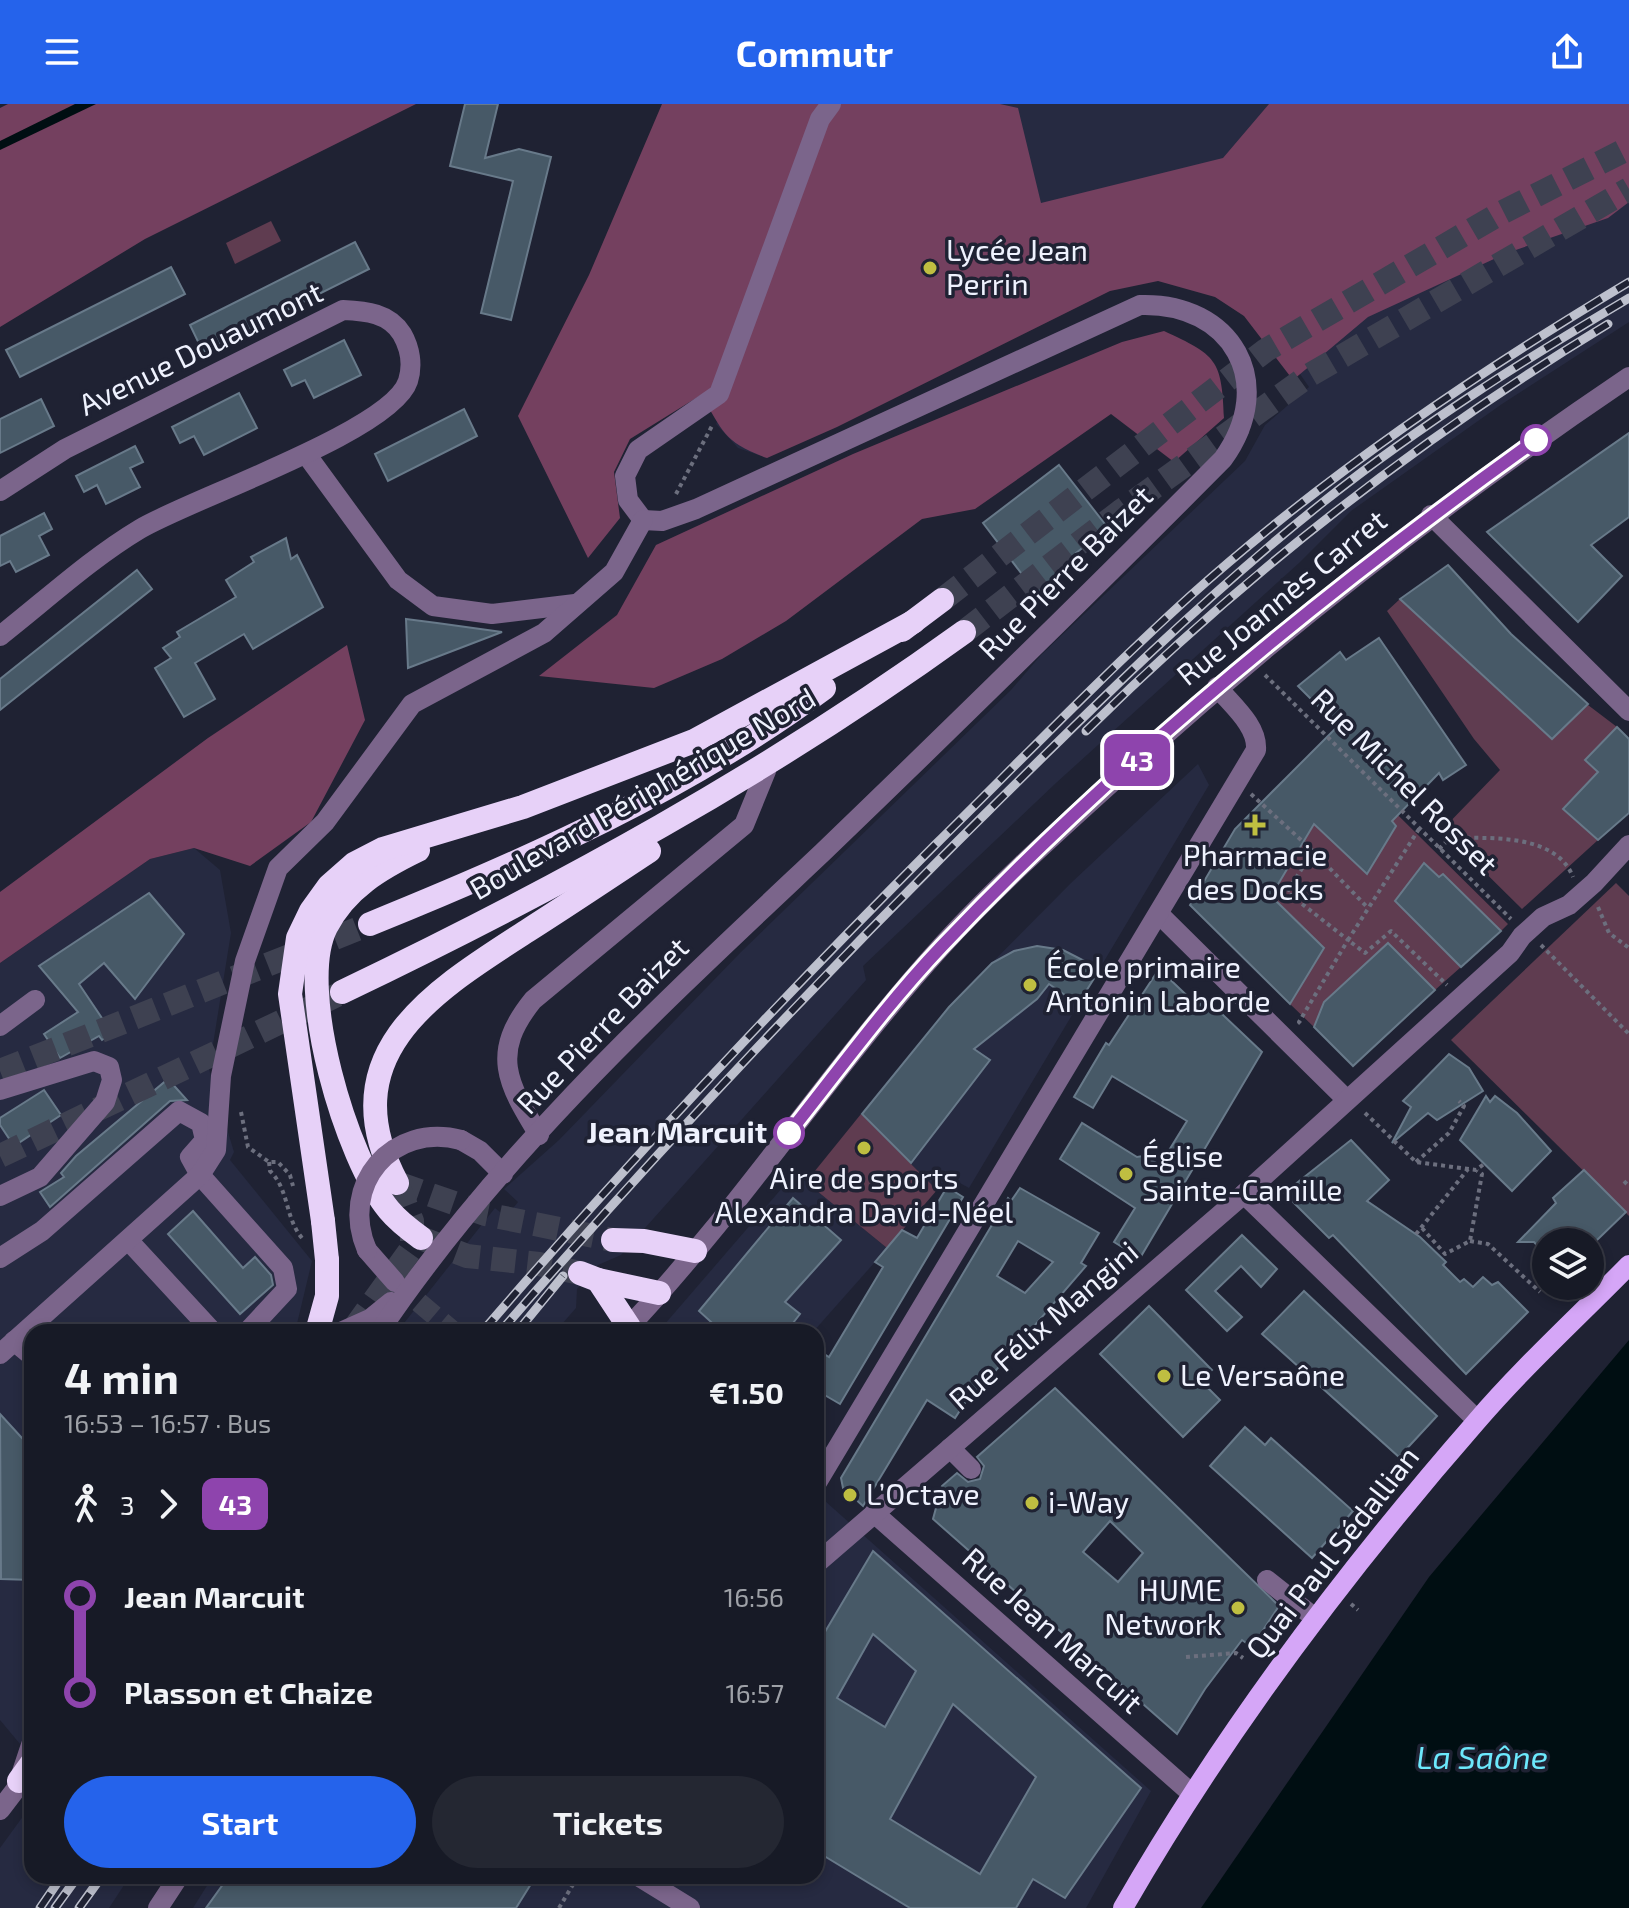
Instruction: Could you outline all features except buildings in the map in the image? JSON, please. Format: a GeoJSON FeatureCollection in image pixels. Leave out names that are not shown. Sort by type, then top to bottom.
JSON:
{"type":"FeatureCollection","features":[{"type":"Feature","properties":{"kind":"highway","name":"Boulevard Périphérique Nord"},"geometry":{"type":"LineString","coordinates":[[370,924],[527,859],[634,806],[777,720],[942,600]]}},
{"type":"Feature","properties":{"kind":"highway"},"geometry":{"type":"LineString","coordinates":[[319,1324],[327,1296],[327,1260],[292,1021],[290,977],[298,938],[320,897],[354,864],[395,844],[471,824],[635,766],[694,741],[913,622]]}},
{"type":"Feature","properties":{"kind":"highway","name":"Boulevard Périphérique Nord"},"geometry":{"type":"LineString","coordinates":[[342,992],[460,935],[624,848],[821,730],[964,632]]}},
{"type":"Feature","properties":{"kind":"highway"},"geometry":{"type":"LineString","coordinates":[[397,1183],[379,1140],[377,1103],[380,1071],[387,1052],[407,1020],[442,987],[766,771],[821,730]]}},
{"type":"Feature","properties":{"kind":"highway"},"geometry":{"type":"LineString","coordinates":[[421,1238],[389,1210],[380,1197],[350,1134],[318,1019],[315,964],[327,926],[353,890],[394,861],[471,824]]}},
{"type":"Feature","properties":{"kind":"highway"},"geometry":{"type":"LineString","coordinates":[[613,1240],[652,1242],[695,1251]]}},
{"type":"Feature","properties":{"kind":"highway"},"geometry":{"type":"LineString","coordinates":[[628,1324],[589,1276],[659,1293]]}},
{"type":"Feature","properties":{"kind":"main road","name":"Quai Paul Sédallian"},"geometry":{"type":"LineString","coordinates":[[1123,1908],[1191,1793],[1315,1618],[1477,1420],[1629,1265]]}},
{"type":"Feature","properties":{"kind":"street"},"geometry":{"type":"LineString","coordinates":[[34,1324],[200,1175],[216,1150],[221,1076],[245,961],[278,868],[325,822],[412,704],[544,633],[614,572],[652,521],[628,500],[625,476],[638,450],[719,394],[820,119],[831,104]]}},
{"type":"Feature","properties":{"kind":"street","name":"Rue Pierre Baizet"},"geometry":{"type":"LineString","coordinates":[[359,1324],[370,1319],[642,1024],[1015,668],[1223,459],[1238,438],[1247,412],[1248,386],[1242,361],[1229,340],[1209,320],[1186,309],[1164,304],[1140,305],[696,509],[652,521]]}},
{"type":"Feature","properties":{"kind":"street","name":"Avenue Douaumont"},"geometry":{"type":"LineString","coordinates":[[0,491],[65,449],[343,310],[372,311],[398,329],[407,343],[411,359],[408,383],[367,420],[306,454],[144,527],[110,548],[0,636]]}},
{"type":"Feature","properties":{"kind":"street","name":"Rue Joannès Carret"},"geometry":{"type":"LineString","coordinates":[[637,1324],[659,1293],[940,948],[1086,806],[1249,659],[1431,515],[1629,377]]}},
{"type":"Feature","properties":{"kind":"street"},"geometry":{"type":"LineString","coordinates":[[306,454],[398,580],[433,606],[492,614],[575,604]]}},
{"type":"Feature","properties":{"kind":"street"},"geometry":{"type":"LineString","coordinates":[[1431,515],[1629,711]]}},
{"type":"Feature","properties":{"kind":"street"},"geometry":{"type":"LineString","coordinates":[[824,1467],[1256,750],[1257,742],[1248,725],[1217,687]]}},
{"type":"Feature","properties":{"kind":"street"},"geometry":{"type":"LineString","coordinates":[[539,1135],[511,1090],[506,1056],[508,1039],[519,1018],[533,1000],[744,825],[766,771]]}},
{"type":"Feature","properties":{"kind":"street","name":"Rue Félix Mangini"},"geometry":{"type":"LineString","coordinates":[[824,1557],[1244,1194],[1510,953],[1532,927],[1582,894],[1629,845]]}},
{"type":"Feature","properties":{"kind":"street"},"geometry":{"type":"LineString","coordinates":[[1159,914],[1346,1099]]}},
{"type":"Feature","properties":{"kind":"street"},"geometry":{"type":"LineString","coordinates":[[0,1026],[35,1000]]}},
{"type":"Feature","properties":{"kind":"street"},"geometry":{"type":"LineString","coordinates":[[0,1090],[94,1061],[109,1067],[112,1080],[105,1102],[40,1177],[0,1196]]}},
{"type":"Feature","properties":{"kind":"street"},"geometry":{"type":"LineString","coordinates":[[0,1258],[42,1231],[179,1111],[201,1123],[205,1140],[190,1157],[200,1175],[283,1268],[287,1289],[254,1324]]}},
{"type":"Feature","properties":{"kind":"street"},"geometry":{"type":"LineString","coordinates":[[403,1282],[367,1250],[360,1230],[359,1199],[375,1164],[408,1140],[438,1136],[461,1140],[480,1151],[503,1174]]}},
{"type":"Feature","properties":{"kind":"street"},"geometry":{"type":"LineString","coordinates":[[1244,1194],[1477,1420]]}},
{"type":"Feature","properties":{"kind":"street"},"geometry":{"type":"LineString","coordinates":[[128,1240],[206,1324]]}},
{"type":"Feature","properties":{"kind":"street","name":"Rue Pierre Baizet"},"geometry":{"type":"LineString","coordinates":[[383,1324],[403,1282]]}},
{"type":"Feature","properties":{"kind":"street"},"geometry":{"type":"LineString","coordinates":[[7,1348],[24,1333]]}},
{"type":"Feature","properties":{"kind":"street"},"geometry":{"type":"LineString","coordinates":[[950,1448],[971,1469]]}},
{"type":"Feature","properties":{"kind":"street","name":"Rue Jean Marcuit"},"geometry":{"type":"LineString","coordinates":[[874,1513],[1191,1793]]}},
{"type":"Feature","properties":{"kind":"street"},"geometry":{"type":"LineString","coordinates":[[1267,1580],[1315,1618]]}},
{"type":"Feature","properties":{"kind":"street"},"geometry":{"type":"LineString","coordinates":[[0,1810],[24,1777]]}},
{"type":"Feature","properties":{"kind":"street"},"geometry":{"type":"LineString","coordinates":[[158,1908],[174,1884]]}},
{"type":"Feature","properties":{"kind":"street"},"geometry":{"type":"LineString","coordinates":[[651,1884],[690,1908]]}},
{"type":"Feature","properties":{"kind":"path"},"geometry":{"type":"LineString","coordinates":[[652,521],[712,425],[719,394]]}},
{"type":"Feature","properties":{"kind":"path","name":"Rue Michel Rosset"},"geometry":{"type":"LineString","coordinates":[[1249,659],[1510,919],[1526,920],[1532,927]]}},
{"type":"Feature","properties":{"kind":"path"},"geometry":{"type":"LineString","coordinates":[[1238,780],[1368,908]]}},
{"type":"Feature","properties":{"kind":"path"},"geometry":{"type":"LineString","coordinates":[[1309,1032],[1299,1022],[1419,829]]}},
{"type":"Feature","properties":{"kind":"path"},"geometry":{"type":"LineString","coordinates":[[1439,849],[1450,838],[1523,838],[1568,865],[1582,894],[1600,909],[1609,933],[1629,948]]}},
{"type":"Feature","properties":{"kind":"path"},"geometry":{"type":"LineString","coordinates":[[1313,851],[1287,892],[1365,953],[1391,931],[1459,997]]}},
{"type":"Feature","properties":{"kind":"path"},"geometry":{"type":"LineString","coordinates":[[1532,927],[1542,948],[1629,1034]]}},
{"type":"Feature","properties":{"kind":"path"},"geometry":{"type":"LineString","coordinates":[[1416,1162],[1449,1133],[1464,1106],[1459,1101]]}},
{"type":"Feature","properties":{"kind":"path"},"geometry":{"type":"LineString","coordinates":[[1365,1113],[1416,1162],[1476,1170],[1482,1174],[1470,1241]]}},
{"type":"Feature","properties":{"kind":"path"},"geometry":{"type":"LineString","coordinates":[[248,1147],[269,1162],[278,1162],[294,1189]]}},
{"type":"Feature","properties":{"kind":"path"},"geometry":{"type":"LineString","coordinates":[[269,1162],[270,1171],[279,1180],[291,1225],[305,1242]]}},
{"type":"Feature","properties":{"kind":"path"},"geometry":{"type":"LineString","coordinates":[[1476,1170],[1484,1164]]}},
{"type":"Feature","properties":{"kind":"path"},"geometry":{"type":"LineString","coordinates":[[1416,1234],[1468,1169]]}},
{"type":"Feature","properties":{"kind":"path"},"geometry":{"type":"LineString","coordinates":[[1624,1184],[1629,1179]]}},
{"type":"Feature","properties":{"kind":"path"},"geometry":{"type":"LineString","coordinates":[[1422,1228],[1445,1254],[1470,1241],[1488,1244],[1532,1285]]}},
{"type":"Feature","properties":{"kind":"path"},"geometry":{"type":"LineString","coordinates":[[1186,1657],[1236,1653],[1243,1658]]}},
{"type":"Feature","properties":{"kind":"path"},"geometry":{"type":"LineString","coordinates":[[559,1908],[573,1884]]}},
{"type":"Feature","properties":{"kind":"shaded area"},"geometry":{"type":"Polygon","coordinates":[[[8,104],[416,104],[145,239],[0,327],[0,108],[8,104]]]}},
{"type":"Feature","properties":{"kind":"shaded area","name":"Lycée Jean Perrin"},"geometry":{"type":"Polygon","coordinates":[[[662,104],[1000,104],[1018,108],[1041,203],[1223,158],[1269,104],[1629,104],[1629,202],[1608,218],[1507,253],[1368,317],[1293,380],[1244,316],[1215,297],[1158,281],[1110,291],[837,427],[767,458],[733,441],[720,427],[701,395],[630,439],[614,472],[620,518],[588,558],[518,416],[589,275],[662,104]]]}},
{"type":"Feature","properties":{"kind":"shaded area"},"geometry":{"type":"Polygon","coordinates":[[[848,104],[1629,104],[1629,322],[1502,404],[1351,511],[1299,563],[1056,783],[863,966],[866,980],[621,1255],[598,1265],[577,1289],[576,1308],[562,1324],[403,1324],[495,1208],[506,1217],[518,1202],[504,1189],[559,1140],[741,952],[1011,690],[1041,655],[1245,461],[1265,425],[1309,387],[1185,209],[767,458],[738,448],[716,424],[745,367],[848,104]]]}},
{"type":"Feature","properties":{"kind":"shaded area"},"geometry":{"type":"Polygon","coordinates":[[[271,221],[281,241],[235,264],[226,243],[271,221]]]}},
{"type":"Feature","properties":{"kind":"shaded area"},"geometry":{"type":"Polygon","coordinates":[[[1164,331],[1195,346],[1213,361],[1223,398],[1224,418],[1174,462],[1111,414],[975,509],[922,519],[786,621],[722,659],[654,688],[539,676],[617,615],[656,545],[853,454],[1122,342],[1164,331]]]}},
{"type":"Feature","properties":{"kind":"shaded area"},"geometry":{"type":"Polygon","coordinates":[[[1400,599],[1463,657],[1482,665],[1477,671],[1552,738],[1588,705],[1617,727],[1586,760],[1598,772],[1563,808],[1598,840],[1522,909],[1442,830],[1500,770],[1474,739],[1387,611],[1400,599]]]}},
{"type":"Feature","properties":{"kind":"shaded area"},"geometry":{"type":"Polygon","coordinates":[[[347,645],[365,720],[311,822],[250,866],[194,848],[150,859],[0,963],[0,892],[208,738],[347,645]]]}},
{"type":"Feature","properties":{"kind":"shaded area"},"geometry":{"type":"Polygon","coordinates":[[[1323,741],[1508,924],[1501,931],[1424,863],[1395,901],[1461,967],[1435,990],[1388,944],[1335,993],[1314,1027],[1290,1004],[1324,948],[1266,904],[1278,787],[1367,874],[1396,826],[1316,748],[1323,741]]]}},
{"type":"Feature","properties":{"kind":"shaded area","name":"École primaire Antonin Laborde"},"geometry":{"type":"Polygon","coordinates":[[[1198,764],[1209,785],[969,1188],[949,1177],[937,1190],[861,1114],[954,1001],[1071,883],[1198,764]]]}},
{"type":"Feature","properties":{"kind":"shaded area"},"geometry":{"type":"Polygon","coordinates":[[[194,848],[220,870],[231,933],[209,1069],[234,1152],[230,1160],[312,1261],[297,1324],[24,1324],[24,1736],[20,1744],[0,1720],[0,963],[150,859],[194,848]]]}},
{"type":"Feature","properties":{"kind":"shaded area"},"geometry":{"type":"Polygon","coordinates":[[[1616,883],[1629,896],[1629,1216],[1451,1040],[1616,883]]]}},
{"type":"Feature","properties":{"kind":"shaded area","name":"Aire de sports Alexandra David-Néel"},"geometry":{"type":"Polygon","coordinates":[[[861,1114],[937,1190],[887,1248],[806,1182],[861,1114]]]}},
{"type":"Feature","properties":{"kind":"shaded area"},"geometry":{"type":"Polygon","coordinates":[[[795,1173],[887,1248],[820,1324],[665,1324],[795,1173]]]}},
{"type":"Feature","properties":{"kind":"shaded area"},"geometry":{"type":"Polygon","coordinates":[[[824,1500],[1151,1791],[1086,1908],[193,1908],[208,1884],[824,1884],[824,1500]]]}},
{"type":"Feature","properties":{"kind":"shaded area"},"geometry":{"type":"Polygon","coordinates":[[[24,1815],[24,1884],[125,1884],[109,1908],[0,1908],[0,1848],[24,1815]]]}},
{"type":"Feature","properties":{"kind":"water"},"geometry":{"type":"Polygon","coordinates":[[[75,104],[96,104],[0,150],[0,141],[75,104]]]}},
{"type":"Feature","properties":{"kind":"water","name":"La Saône"},"geometry":{"type":"Polygon","coordinates":[[[1629,1340],[1629,1908],[1201,1908],[1429,1577],[1629,1340]]]}},
{"type":"Feature","properties":{"kind":"tunnel"},"geometry":{"type":"LineString","coordinates":[[942,600],[1266,350],[1499,214],[1629,148]]}},
{"type":"Feature","properties":{"kind":"tunnel"},"geometry":{"type":"LineString","coordinates":[[964,632],[1121,511],[1308,376],[1629,189]]}},
{"type":"Feature","properties":{"kind":"tunnel"},"geometry":{"type":"LineString","coordinates":[[0,1071],[370,924]]}},
{"type":"Feature","properties":{"kind":"tunnel"},"geometry":{"type":"LineString","coordinates":[[0,1156],[337,995]]}},
{"type":"Feature","properties":{"kind":"tunnel"},"geometry":{"type":"LineString","coordinates":[[397,1183],[485,1214],[613,1240]]}},
{"type":"Feature","properties":{"kind":"tunnel"},"geometry":{"type":"LineString","coordinates":[[357,1324],[412,1248],[412,1221],[397,1183]]}},
{"type":"Feature","properties":{"kind":"tunnel"},"geometry":{"type":"LineString","coordinates":[[423,1239],[467,1256],[539,1264],[580,1273]]}},
{"type":"Feature","properties":{"kind":"tunnel"},"geometry":{"type":"LineString","coordinates":[[396,1283],[445,1324]]}},
{"type":"Feature","properties":{"kind":"railway"},"geometry":{"type":"LineString","coordinates":[[489,1324],[648,1145],[819,963],[1061,719],[1189,597],[1293,510],[1402,429],[1514,353],[1629,282]]}},
{"type":"Feature","properties":{"kind":"railway"},"geometry":{"type":"LineString","coordinates":[[507,1324],[666,1146],[836,965],[1135,667],[1229,581],[1327,499],[1400,445],[1512,369],[1629,298]]}},
{"type":"Feature","properties":{"kind":"railway"},"geometry":{"type":"LineString","coordinates":[[1086,731],[1208,617],[1335,512],[1469,414],[1608,324]]}},
{"type":"Feature","properties":{"kind":"railway"},"geometry":{"type":"LineString","coordinates":[[524,1324],[563,1276]]}},
{"type":"Feature","properties":{"kind":"railway"},"geometry":{"type":"LineString","coordinates":[[40,1908],[56,1884]]}},
{"type":"Feature","properties":{"kind":"railway"},"geometry":{"type":"LineString","coordinates":[[55,1908],[72,1884]]}},
{"type":"Feature","properties":{"kind":"railway"},"geometry":{"type":"LineString","coordinates":[[79,1908],[96,1884]]}},
{"type":"Feature","properties":{"kind":"bus line","name":"43"},"geometry":{"type":"LineString","coordinates":[[789,1133],[940,948],[1086,806],[1249,659],[1410,531],[1536,440]]}},
{"type":"Feature","properties":{"kind":"place","name":"Lycée Jean Perrin"},"geometry":{"type":"Point","coordinates":[930,268]}},
{"type":"Feature","properties":{"kind":"place","name":"Pharmacie des Docks"},"geometry":{"type":"Point","coordinates":[1255,825]}},
{"type":"Feature","properties":{"kind":"place","name":"École primaire Antonin Laborde"},"geometry":{"type":"Point","coordinates":[1030,985]}},
{"type":"Feature","properties":{"kind":"place","name":"Jean Marcuit"},"geometry":{"type":"Point","coordinates":[789,1133]}},
{"type":"Feature","properties":{"kind":"place","name":"Aire de sports Alexandra David-Néel"},"geometry":{"type":"Point","coordinates":[864,1148]}},
{"type":"Feature","properties":{"kind":"place","name":"Église Sainte-Camille"},"geometry":{"type":"Point","coordinates":[1126,1174]}},
{"type":"Feature","properties":{"kind":"place","name":"Le Versaône"},"geometry":{"type":"Point","coordinates":[1164,1376]}},
{"type":"Feature","properties":{"kind":"place","name":"L’Octave"},"geometry":{"type":"Point","coordinates":[850,1495]}},
{"type":"Feature","properties":{"kind":"place","name":"i-Way"},"geometry":{"type":"Point","coordinates":[1032,1503]}},
{"type":"Feature","properties":{"kind":"place","name":"HUME Network"},"geometry":{"type":"Point","coordinates":[1238,1608]}}]}
